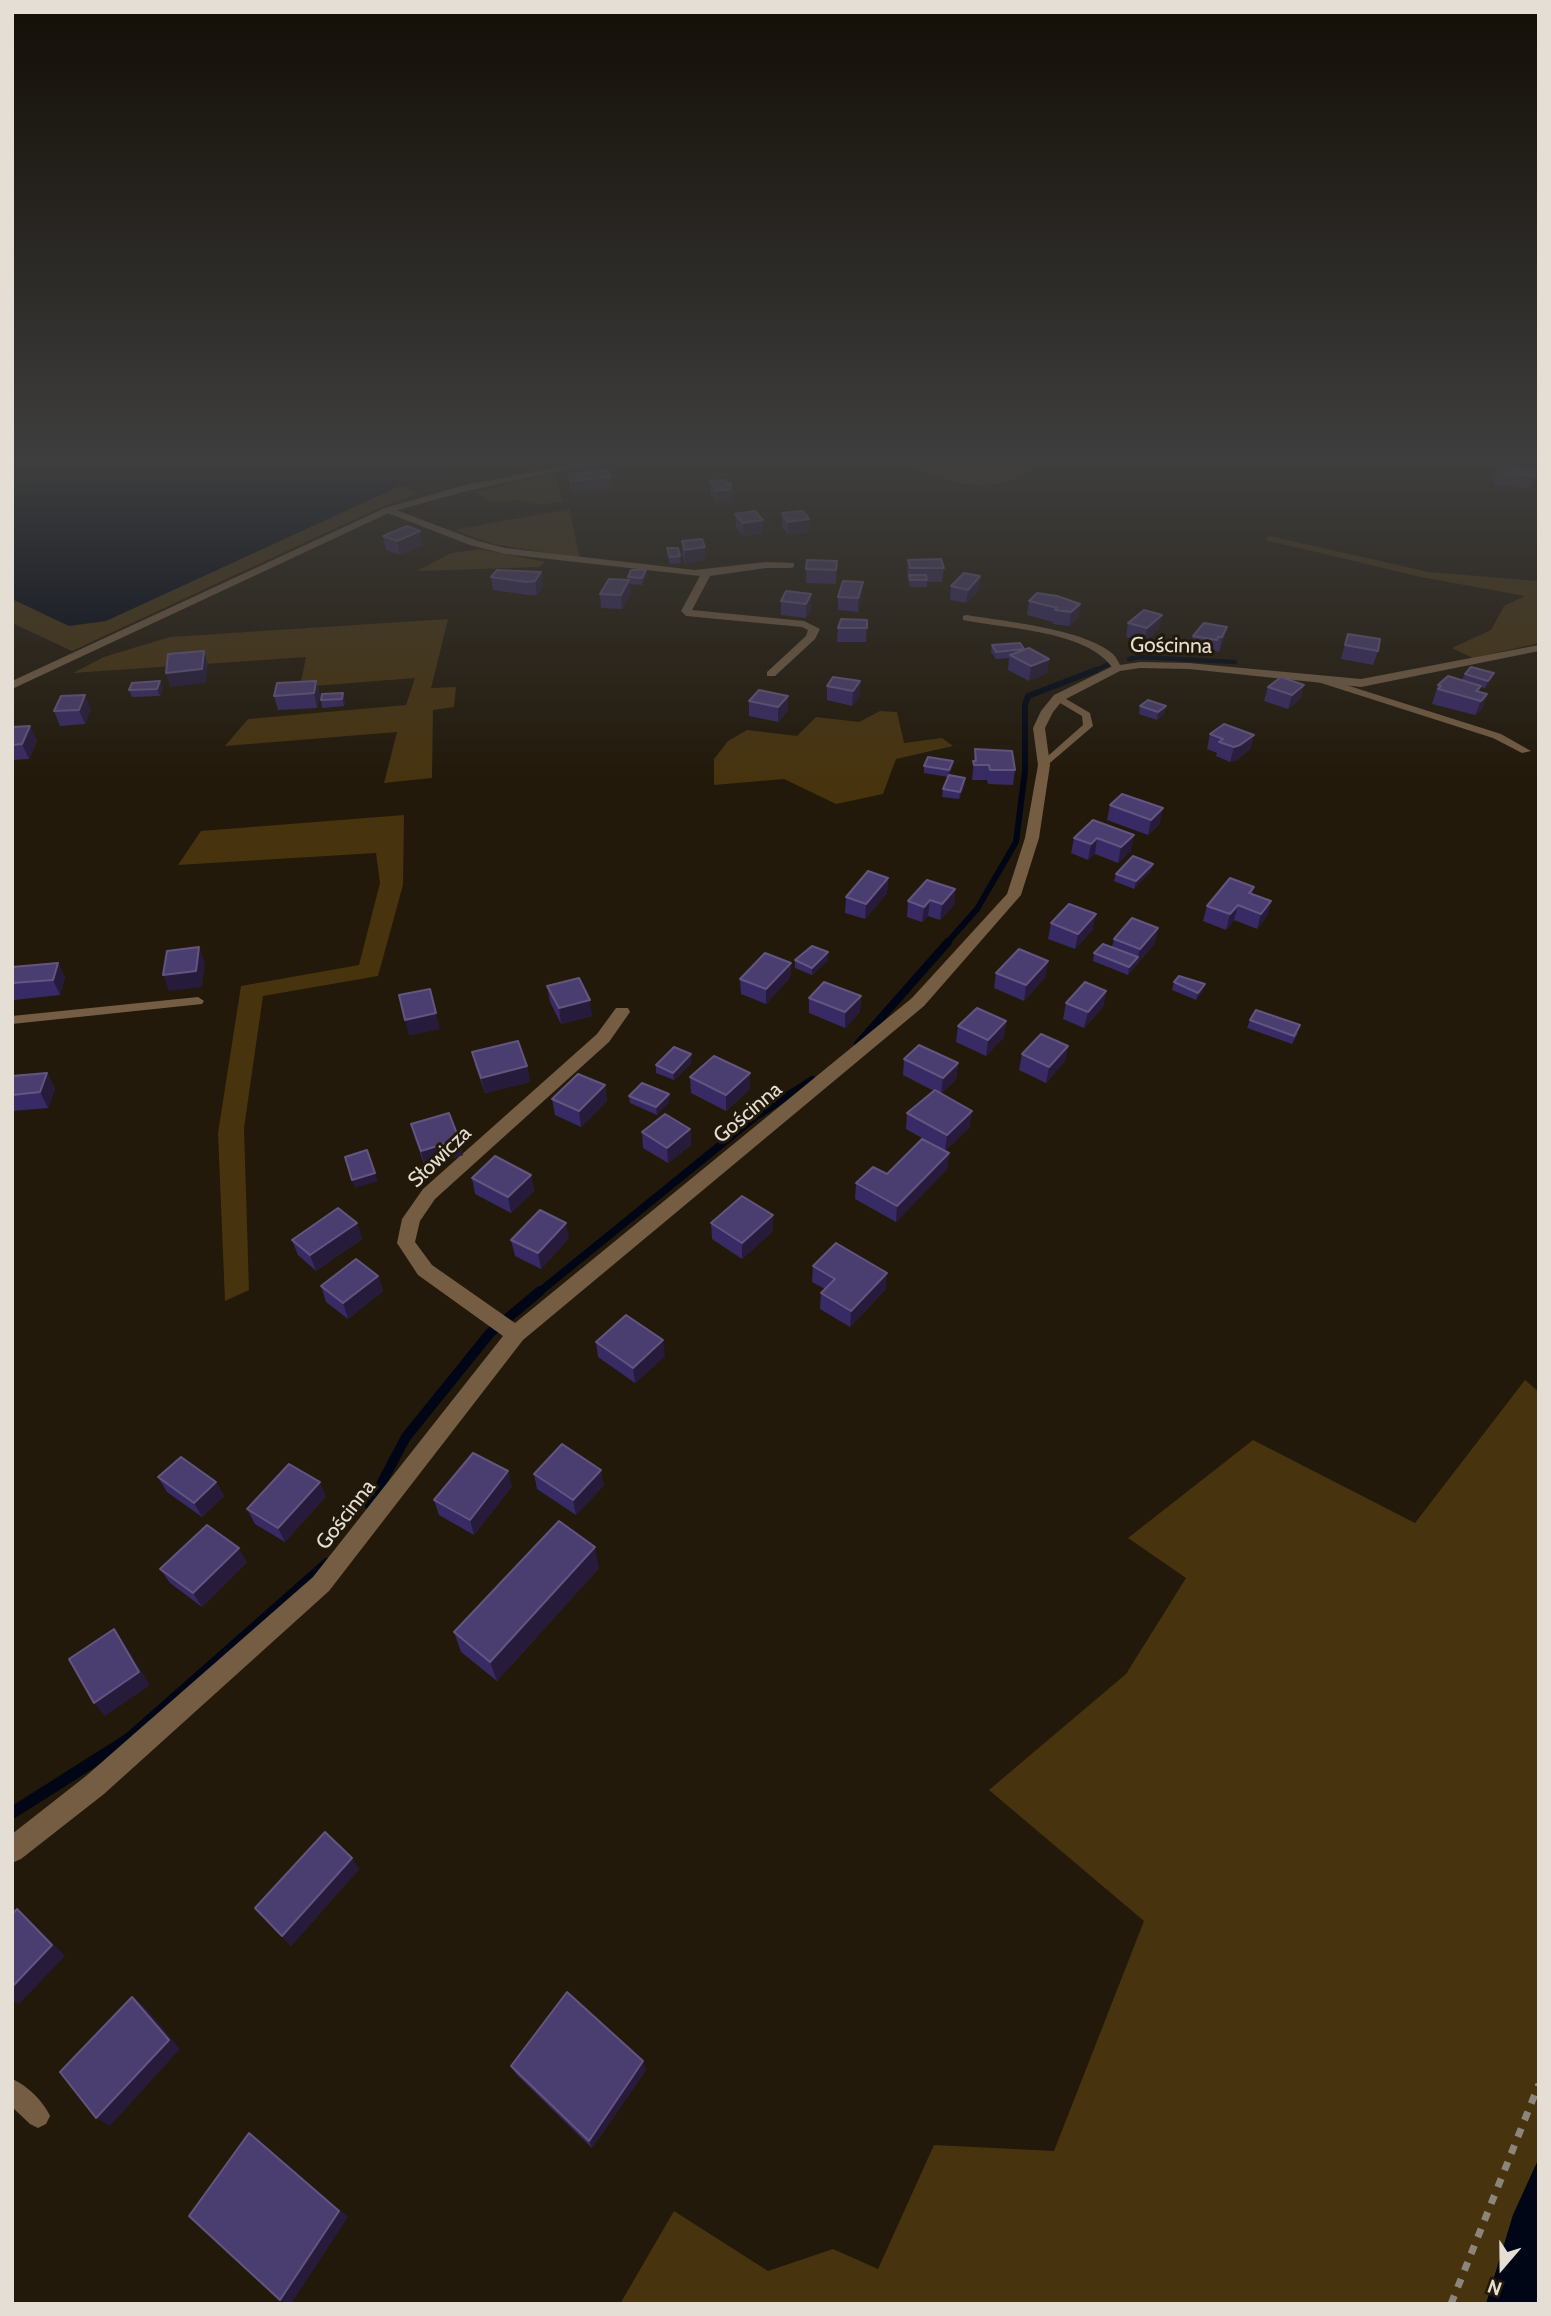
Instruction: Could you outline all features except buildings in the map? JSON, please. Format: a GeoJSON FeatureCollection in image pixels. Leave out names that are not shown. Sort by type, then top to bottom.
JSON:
{"type":"FeatureCollection","features":[{"type":"Feature","properties":{"kind":"street"},"geometry":{"type":"LineString","coordinates":[[12,686],[266,567]]}},
{"type":"Feature","properties":{"kind":"street"},"geometry":{"type":"LineString","coordinates":[[638,567],[706,574],[742,567]]}},
{"type":"Feature","properties":{"kind":"street"},"geometry":{"type":"LineString","coordinates":[[706,574],[685,609],[690,614],[804,624],[814,629],[811,637],[771,674]]}},
{"type":"Feature","properties":{"kind":"street","name":"Gościnna"},"geometry":{"type":"LineString","coordinates":[[12,1850],[95,1785],[321,1584],[516,1334],[918,1002],[1014,895],[1032,838],[1044,765],[1039,728],[1047,711],[1058,698],[1117,668],[1173,665],[1361,683],[1389,680],[1539,648]]}},
{"type":"Feature","properties":{"kind":"street","name":"Słowicza"},"geometry":{"type":"LineString","coordinates":[[516,1334],[425,1269],[406,1243],[411,1219],[429,1194],[603,1038],[622,1012]]}},
{"type":"Feature","properties":{"kind":"lane"},"geometry":{"type":"LineString","coordinates":[[966,618],[1017,626],[1092,645],[1111,655],[1117,668]]}},
{"type":"Feature","properties":{"kind":"lane"},"geometry":{"type":"LineString","coordinates":[[1321,680],[1497,736],[1525,751]]}},
{"type":"Feature","properties":{"kind":"lane"},"geometry":{"type":"LineString","coordinates":[[1044,765],[1085,731],[1089,723],[1083,712],[1058,698]]}},
{"type":"Feature","properties":{"kind":"lane"},"geometry":{"type":"LineString","coordinates":[[12,1020],[198,1001]]}},
{"type":"Feature","properties":{"kind":"lane"},"geometry":{"type":"LineString","coordinates":[[12,2090],[38,2116]]}},
{"type":"Feature","properties":{"kind":"path"},"geometry":{"type":"LineString","coordinates":[[1451,2304],[1539,2084]]}},
{"type":"Feature","properties":{"kind":"shaded area"},"geometry":{"type":"Polygon","coordinates":[[[12,567],[223,567],[106,621],[69,626],[12,599],[12,567]]]}},
{"type":"Feature","properties":{"kind":"shaded area"},"geometry":{"type":"Polygon","coordinates":[[[129,567],[252,567],[72,651],[12,623],[12,596],[129,567]]]}},
{"type":"Feature","properties":{"kind":"shaded area"},"geometry":{"type":"Polygon","coordinates":[[[424,567],[537,567],[417,571],[424,567]]]}},
{"type":"Feature","properties":{"kind":"shaded area"},"geometry":{"type":"Polygon","coordinates":[[[1379,567],[1407,567],[1429,572],[1539,581],[1539,643],[1473,658],[1452,648],[1491,630],[1504,606],[1525,596],[1379,567]]]}},
{"type":"Feature","properties":{"kind":"shaded area"},"geometry":{"type":"Polygon","coordinates":[[[448,619],[431,688],[456,687],[454,707],[433,710],[432,778],[384,783],[397,732],[225,746],[248,719],[406,705],[415,678],[300,687],[306,657],[73,673],[104,657],[170,637],[448,619]]]}},
{"type":"Feature","properties":{"kind":"shaded area"},"geometry":{"type":"Polygon","coordinates":[[[880,711],[897,712],[904,743],[942,738],[953,746],[896,759],[883,794],[836,804],[784,779],[714,785],[714,759],[728,741],[747,730],[797,736],[816,717],[859,722],[880,711]]]}},
{"type":"Feature","properties":{"kind":"shaded area"},"geometry":{"type":"Polygon","coordinates":[[[404,815],[403,885],[378,976],[263,996],[244,1128],[249,1290],[225,1301],[218,1133],[241,986],[359,965],[380,883],[376,853],[178,865],[201,831],[404,815]]]}},
{"type":"Feature","properties":{"kind":"shaded area"},"geometry":{"type":"Polygon","coordinates":[[[1525,1380],[1539,1392],[1539,2158],[1513,2215],[1486,2304],[620,2304],[674,2211],[768,2271],[833,2249],[878,2269],[934,2145],[1054,2151],[1144,1921],[989,1790],[1126,1674],[1186,1578],[1128,1538],[1253,1440],[1415,1523],[1525,1380]]]}},
{"type":"Feature","properties":{"kind":"shaded area"},"geometry":{"type":"Polygon","coordinates":[[[1539,2158],[1539,2304],[1486,2304],[1513,2215],[1539,2158]]]}},
{"type":"Feature","properties":{"kind":"waterway"},"geometry":{"type":"LineString","coordinates":[[1129,659],[1139,657],[1235,662]]}},
{"type":"Feature","properties":{"kind":"waterway"},"geometry":{"type":"LineString","coordinates":[[1092,672],[1111,663]]}},
{"type":"Feature","properties":{"kind":"waterway"},"geometry":{"type":"LineString","coordinates":[[946,944],[977,909],[1016,842],[1025,771],[1025,705],[1028,696],[1096,670]]}},
{"type":"Feature","properties":{"kind":"waterway"},"geometry":{"type":"LineString","coordinates":[[858,1044],[948,942]]}},
{"type":"Feature","properties":{"kind":"waterway"},"geometry":{"type":"LineString","coordinates":[[538,1293],[755,1117],[812,1080]]}},
{"type":"Feature","properties":{"kind":"waterway"},"geometry":{"type":"LineString","coordinates":[[370,1505],[406,1437],[490,1333],[540,1291]]}},
{"type":"Feature","properties":{"kind":"waterway"},"geometry":{"type":"LineString","coordinates":[[125,1741],[327,1563]]}},
{"type":"Feature","properties":{"kind":"waterway"},"geometry":{"type":"LineString","coordinates":[[12,1813],[127,1740]]}}]}
